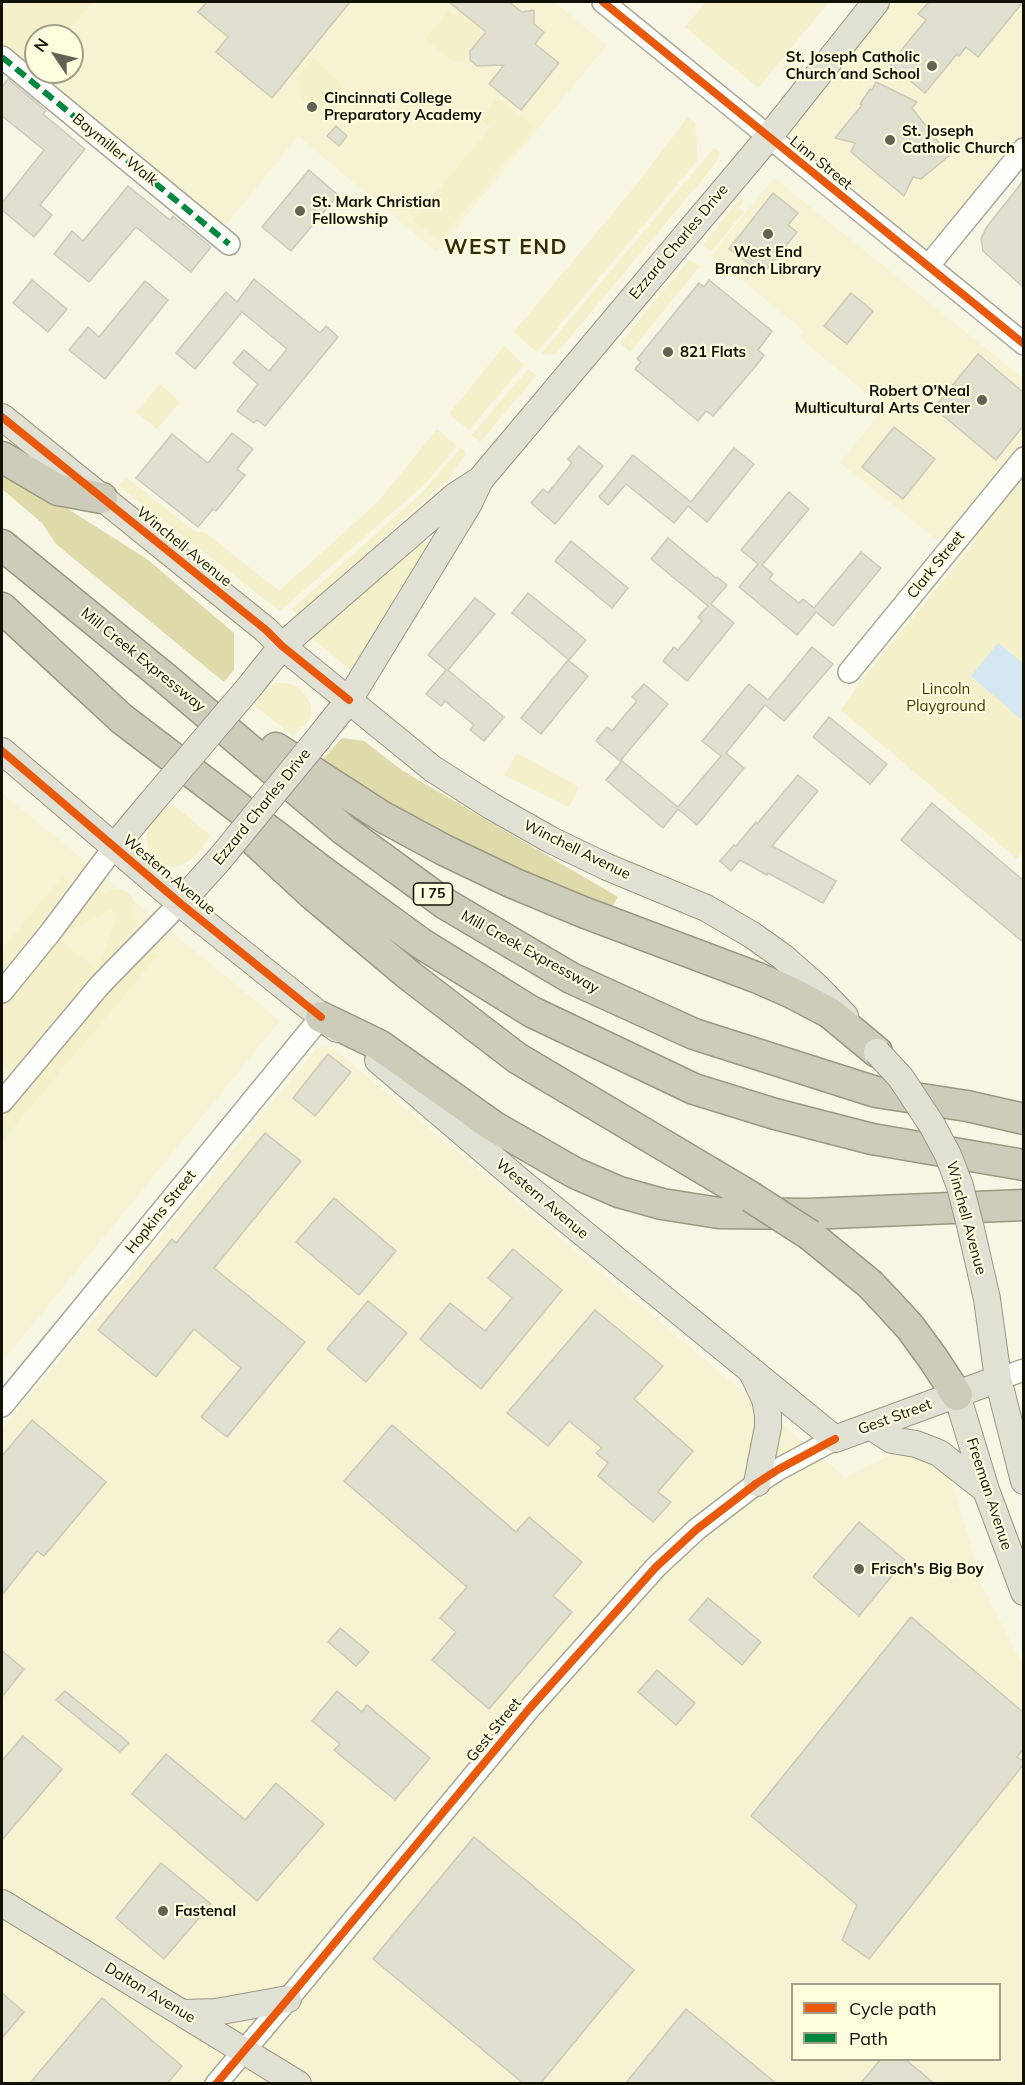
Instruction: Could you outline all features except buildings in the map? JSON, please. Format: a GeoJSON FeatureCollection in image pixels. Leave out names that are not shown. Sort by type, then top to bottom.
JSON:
{"type":"FeatureCollection","features":[{"type":"Feature","properties":{"kind":"highway"},"geometry":{"type":"LineString","coordinates":[[2,457],[58,490],[102,498]]}},
{"type":"Feature","properties":{"kind":"highway","name":"Mill Creek Expressway"},"geometry":{"type":"LineString","coordinates":[[2,545],[165,678],[344,830],[444,903],[571,978],[694,1034],[876,1092],[967,1106],[1023,1119]]}},
{"type":"Feature","properties":{"kind":"highway"},"geometry":{"type":"LineString","coordinates":[[2,608],[311,893],[410,976],[517,1058],[751,1197],[810,1235],[870,1284],[916,1334],[957,1395]]}},
{"type":"Feature","properties":{"kind":"highway"},"geometry":{"type":"LineString","coordinates":[[165,678],[383,817],[444,850],[533,892],[792,993],[830,1013],[877,1052]]}},
{"type":"Feature","properties":{"kind":"highway"},"geometry":{"type":"LineString","coordinates":[[122,719],[422,944],[532,1012],[704,1092],[775,1114],[872,1139],[1023,1165]]}},
{"type":"Feature","properties":{"kind":"highway"},"geometry":{"type":"LineString","coordinates":[[321,1017],[379,1045],[493,1126],[574,1173],[619,1192],[662,1204],[719,1213],[808,1214],[1023,1205]]}},
{"type":"Feature","properties":{"kind":"main road","name":"Ezzard Charles Drive"},"geometry":{"type":"LineString","coordinates":[[180,903],[218,861],[349,700],[468,505],[480,480],[559,383],[768,138],[876,2]]}},
{"type":"Feature","properties":{"kind":"main road","name":"Winchell Avenue"},"geometry":{"type":"LineString","coordinates":[[2,417],[266,630],[282,646],[433,769],[491,806],[551,840],[607,867],[706,908],[752,935],[783,957],[817,987],[901,1078],[932,1125],[948,1155],[960,1186],[987,1299],[998,1379]]}},
{"type":"Feature","properties":{"kind":"main road","name":"Ezzard Charles Drive"},"geometry":{"type":"LineString","coordinates":[[115,846],[282,646],[447,503],[480,480]]}},
{"type":"Feature","properties":{"kind":"main road","name":"Western Avenue"},"geometry":{"type":"LineString","coordinates":[[2,751],[180,903],[397,1075],[478,1146],[835,1439]]}},
{"type":"Feature","properties":{"kind":"main road"},"geometry":{"type":"LineString","coordinates":[[753,1374],[765,1399],[768,1415],[768,1427],[757,1483]]}},
{"type":"Feature","properties":{"kind":"main road"},"geometry":{"type":"LineString","coordinates":[[998,1379],[1023,1481]]}},
{"type":"Feature","properties":{"kind":"main road","name":"Gest Street"},"geometry":{"type":"LineString","coordinates":[[835,1439],[998,1379]]}},
{"type":"Feature","properties":{"kind":"main road","name":"Freeman Avenue"},"geometry":{"type":"LineString","coordinates":[[957,1395],[986,1491],[1023,1592]]}},
{"type":"Feature","properties":{"kind":"main road"},"geometry":{"type":"LineString","coordinates":[[1014,1450],[1023,1418]]}},
{"type":"Feature","properties":{"kind":"main road"},"geometry":{"type":"LineString","coordinates":[[870,1426],[892,1440],[916,1444],[939,1453],[986,1491]]}},
{"type":"Feature","properties":{"kind":"main road","name":"Dalton Avenue"},"geometry":{"type":"LineString","coordinates":[[2,1903],[245,2049],[298,2084]]}},
{"type":"Feature","properties":{"kind":"main road"},"geometry":{"type":"LineString","coordinates":[[183,2013],[216,2012],[288,1999]]}},
{"type":"Feature","properties":{"kind":"street","name":"Linn Street"},"geometry":{"type":"LineString","coordinates":[[606,3],[768,138],[929,265],[1023,344]]}},
{"type":"Feature","properties":{"kind":"street","name":"Baymiller Walk"},"geometry":{"type":"LineString","coordinates":[[2,57],[229,244]]}},
{"type":"Feature","properties":{"kind":"street"},"geometry":{"type":"LineString","coordinates":[[929,265],[1023,149]]}},
{"type":"Feature","properties":{"kind":"street","name":"Clark Street"},"geometry":{"type":"LineString","coordinates":[[849,672],[1023,458]]}},
{"type":"Feature","properties":{"kind":"street","name":"Ezzard Charles Drive"},"geometry":{"type":"LineString","coordinates":[[2,992],[50,933],[115,846]]}},
{"type":"Feature","properties":{"kind":"street","name":"Ezzard Charles Drive"},"geometry":{"type":"LineString","coordinates":[[2,1102],[100,986],[180,903]]}},
{"type":"Feature","properties":{"kind":"street","name":"Hopkins Street"},"geometry":{"type":"LineString","coordinates":[[2,1406],[321,1017]]}},
{"type":"Feature","properties":{"kind":"street","name":"Gest Street"},"geometry":{"type":"LineString","coordinates":[[998,1379],[1023,1371]]}},
{"type":"Feature","properties":{"kind":"street","name":"Gest Street"},"geometry":{"type":"LineString","coordinates":[[216,2084],[511,1731],[629,1595],[697,1529],[757,1483],[835,1439]]}},
{"type":"Feature","properties":{"kind":"shaded area","name":"Cincinnati College Preparatory Academy"},"geometry":{"type":"Polygon","coordinates":[[[93,2],[554,2],[607,45],[436,252],[298,136],[221,231],[50,84],[84,84],[84,24],[75,24],[93,2]]]}},
{"type":"Feature","properties":{"kind":"shaded area","name":"St. Joseph Catholic Church and School"},"geometry":{"type":"Polygon","coordinates":[[[893,2],[1023,2],[1023,145],[934,255],[787,131],[893,2]]]}},
{"type":"Feature","properties":{"kind":"shaded area"},"geometry":{"type":"Polygon","coordinates":[[[774,178],[1023,378],[1023,446],[951,535],[936,539],[840,463],[884,408],[800,338],[804,331],[711,255],[774,178]]]}},
{"type":"Feature","properties":{"kind":"shaded area"},"geometry":{"type":"Polygon","coordinates":[[[2,469],[147,559],[234,633],[234,670],[224,682],[56,544],[42,523],[2,489],[2,469]]]}},
{"type":"Feature","properties":{"kind":"shaded area"},"geometry":{"type":"Polygon","coordinates":[[[998,643],[1023,663],[1023,721],[971,676],[998,643]]]}},
{"type":"Feature","properties":{"kind":"shaded area"},"geometry":{"type":"Polygon","coordinates":[[[342,738],[364,741],[403,771],[618,897],[610,910],[426,828],[320,762],[342,738]]]}},
{"type":"Feature","properties":{"kind":"shaded area"},"geometry":{"type":"Polygon","coordinates":[[[2,793],[280,1021],[2,1362],[2,793]]]}},
{"type":"Feature","properties":{"kind":"shaded area"},"geometry":{"type":"Polygon","coordinates":[[[318,1047],[333,1048],[845,1477],[906,1448],[950,1474],[982,1585],[1023,1666],[1023,2083],[2,2084],[2,1429],[318,1047]]]}},
{"type":"Feature","properties":{"kind":"green space"},"geometry":{"type":"Polygon","coordinates":[[[2,2],[93,2],[75,24],[24,24],[24,67],[2,57],[2,2]]]}},
{"type":"Feature","properties":{"kind":"green space"},"geometry":{"type":"Polygon","coordinates":[[[706,2],[829,2],[758,88],[685,27],[706,2]]]}},
{"type":"Feature","properties":{"kind":"green space"},"geometry":{"type":"Polygon","coordinates":[[[450,9],[453,16],[460,11],[486,32],[463,61],[452,61],[426,39],[450,9]]]}},
{"type":"Feature","properties":{"kind":"green space"},"geometry":{"type":"Polygon","coordinates":[[[313,58],[343,86],[320,114],[303,100],[296,78],[313,58]]]}},
{"type":"Feature","properties":{"kind":"green space"},"geometry":{"type":"Polygon","coordinates":[[[497,97],[534,127],[439,241],[414,220],[491,127],[480,119],[497,97]]]}},
{"type":"Feature","properties":{"kind":"green space"},"geometry":{"type":"Polygon","coordinates":[[[688,117],[695,123],[698,160],[537,352],[514,332],[637,184],[688,117]]]}},
{"type":"Feature","properties":{"kind":"green space"},"geometry":{"type":"Polygon","coordinates":[[[714,148],[720,151],[716,162],[707,174],[555,355],[541,354],[714,148]]]}},
{"type":"Feature","properties":{"kind":"green space"},"geometry":{"type":"Polygon","coordinates":[[[741,198],[744,200],[739,208],[744,212],[711,252],[703,245],[741,198]]]}},
{"type":"Feature","properties":{"kind":"green space"},"geometry":{"type":"Polygon","coordinates":[[[689,260],[700,266],[630,352],[620,343],[689,260]]]}},
{"type":"Feature","properties":{"kind":"green space"},"geometry":{"type":"Polygon","coordinates":[[[504,346],[524,365],[469,430],[449,414],[504,346]]]}},
{"type":"Feature","properties":{"kind":"green space"},"geometry":{"type":"Polygon","coordinates":[[[528,369],[536,376],[480,442],[472,435],[528,369]]]}},
{"type":"Feature","properties":{"kind":"green space"},"geometry":{"type":"Polygon","coordinates":[[[160,384],[180,402],[157,429],[136,412],[160,384]]]}},
{"type":"Feature","properties":{"kind":"green space"},"geometry":{"type":"Polygon","coordinates":[[[437,429],[457,446],[424,485],[280,611],[119,486],[126,477],[194,531],[206,533],[279,591],[377,503],[437,429]]]}},
{"type":"Feature","properties":{"kind":"green space"},"geometry":{"type":"Polygon","coordinates":[[[461,448],[465,451],[465,456],[452,471],[454,473],[449,479],[297,615],[292,609],[423,492],[461,448]]]}},
{"type":"Feature","properties":{"kind":"green space","name":"Lincoln Playground"},"geometry":{"type":"Polygon","coordinates":[[[1023,479],[1024,851],[1017,859],[841,710],[861,680],[975,542],[973,539],[1023,479]]]}},
{"type":"Feature","properties":{"kind":"green space"},"geometry":{"type":"Polygon","coordinates":[[[421,539],[427,545],[351,670],[310,637],[421,539]]]}},
{"type":"Feature","properties":{"kind":"green space"},"geometry":{"type":"Polygon","coordinates":[[[276,683],[297,686],[310,702],[310,718],[304,727],[302,726],[293,736],[254,705],[262,695],[261,693],[276,683]]]}},
{"type":"Feature","properties":{"kind":"green space"},"geometry":{"type":"Polygon","coordinates":[[[517,753],[579,787],[569,807],[504,775],[517,753]]]}},
{"type":"Feature","properties":{"kind":"green space"},"geometry":{"type":"Polygon","coordinates":[[[171,803],[211,836],[195,856],[181,866],[173,867],[160,863],[151,854],[146,839],[153,822],[171,803]]]}},
{"type":"Feature","properties":{"kind":"green space"},"geometry":{"type":"Polygon","coordinates":[[[62,877],[69,882],[39,926],[2,971],[2,949],[62,877]]]}},
{"type":"Feature","properties":{"kind":"green space"},"geometry":{"type":"Polygon","coordinates":[[[98,889],[105,894],[114,889],[120,889],[131,894],[135,906],[131,917],[138,923],[17,1067],[11,1070],[7,1068],[2,1059],[2,1004],[57,938],[98,889]],[[111,909],[57,938],[97,970],[118,915],[111,909]]]}},
{"type":"Feature","properties":{"kind":"green space"},"geometry":{"type":"Polygon","coordinates":[[[151,950],[157,956],[2,1141],[2,1119],[112,987],[151,950]]]}},
{"type":"Feature","properties":{"kind":"marked path"},"geometry":{"type":"LineString","coordinates":[[2,57],[229,244]]}},
{"type":"Feature","properties":{"kind":"cycle path"},"geometry":{"type":"LineString","coordinates":[[603,2],[1024,344]]}},
{"type":"Feature","properties":{"kind":"cycle path"},"geometry":{"type":"LineString","coordinates":[[2,417],[349,700]]}},
{"type":"Feature","properties":{"kind":"cycle path"},"geometry":{"type":"LineString","coordinates":[[2,751],[180,903],[321,1017]]}},
{"type":"Feature","properties":{"kind":"cycle path"},"geometry":{"type":"LineString","coordinates":[[216,2084],[529,1709],[656,1567],[697,1529],[757,1483],[835,1439]]}},
{"type":"Feature","properties":{"kind":"place","name":"St. Joseph Catholic Church and School"},"geometry":{"type":"Point","coordinates":[932,66]}},
{"type":"Feature","properties":{"kind":"place","name":"Cincinnati College Preparatory Academy"},"geometry":{"type":"Point","coordinates":[312,107]}},
{"type":"Feature","properties":{"kind":"place","name":"St. Joseph Catholic Church"},"geometry":{"type":"Point","coordinates":[890,140]}},
{"type":"Feature","properties":{"kind":"place","name":"St. Mark Christian Fellowship"},"geometry":{"type":"Point","coordinates":[300,211]}},
{"type":"Feature","properties":{"kind":"place","name":"West End Branch Library"},"geometry":{"type":"Point","coordinates":[768,234]}},
{"type":"Feature","properties":{"kind":"place","name":"821 Flats"},"geometry":{"type":"Point","coordinates":[668,352]}},
{"type":"Feature","properties":{"kind":"place","name":"Robert O'Neal Multicultural Arts Center"},"geometry":{"type":"Point","coordinates":[982,400]}},
{"type":"Feature","properties":{"kind":"place","name":"Frisch's Big Boy"},"geometry":{"type":"Point","coordinates":[859,1569]}},
{"type":"Feature","properties":{"kind":"place","name":"Fastenal"},"geometry":{"type":"Point","coordinates":[163,1911]}},
{"type":"Feature","properties":{"kind":"district","name":"WEST END"},"geometry":{"type":"Point","coordinates":[506,248]}}]}
